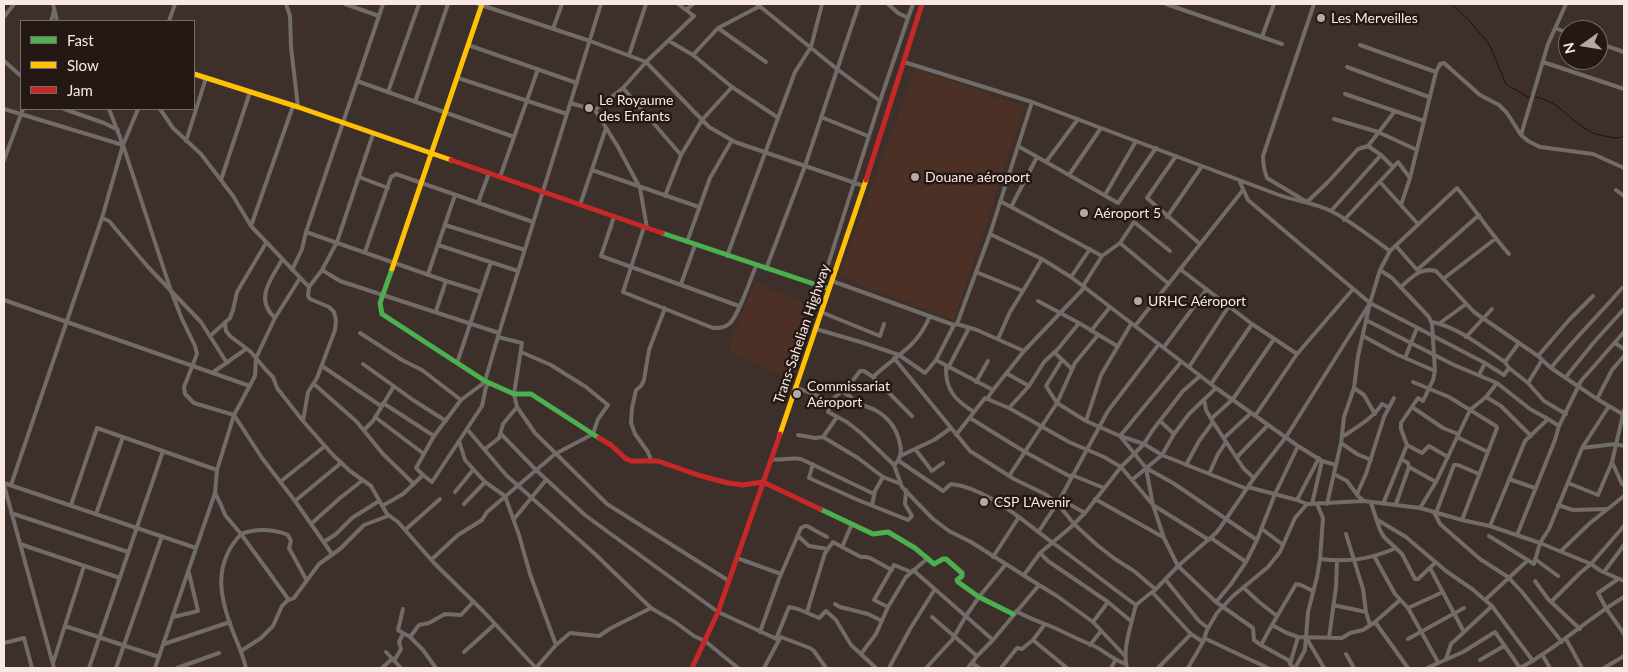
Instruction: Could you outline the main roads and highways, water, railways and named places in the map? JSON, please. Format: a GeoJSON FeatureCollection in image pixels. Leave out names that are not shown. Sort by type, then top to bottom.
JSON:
{"type":"FeatureCollection","features":[{"type":"Feature","properties":{"kind":"main road"},"geometry":{"type":"LineString","coordinates":[[480,4],[458,78],[380,303],[382,314],[487,382],[514,394],[537,396],[611,445],[631,461],[652,460],[728,483],[743,485],[763,482],[873,534],[888,532],[903,539],[934,564],[946,559],[962,573],[962,576],[957,580],[958,582],[979,597],[1015,613]]}},
{"type":"Feature","properties":{"kind":"main road","name":"Trans-Sahelian Highway"},"geometry":{"type":"LineString","coordinates":[[692,668],[718,612],[771,459],[864,186],[922,4]]}},
{"type":"Feature","properties":{"kind":"main road"},"geometry":{"type":"LineString","coordinates":[[195,74],[343,123],[756,266],[829,289]]}},
{"type":"Feature","properties":{"kind":"waterway"},"geometry":{"type":"LineString","coordinates":[[1451,4],[1467,18],[1489,44],[1506,84],[1531,97]]}},
{"type":"Feature","properties":{"kind":"waterway"},"geometry":{"type":"LineString","coordinates":[[1535,97],[1551,102],[1593,133],[1613,138],[1624,136]]}},
{"type":"Feature","properties":{"kind":"place","name":"Les Merveilles"},"geometry":{"type":"Point","coordinates":[1321,18]}},
{"type":"Feature","properties":{"kind":"place","name":"Le Royaume des Enfants"},"geometry":{"type":"Point","coordinates":[589,108]}},
{"type":"Feature","properties":{"kind":"place","name":"Douane aéroport"},"geometry":{"type":"Point","coordinates":[915,177]}},
{"type":"Feature","properties":{"kind":"place","name":"Aéroport 5"},"geometry":{"type":"Point","coordinates":[1084,213]}},
{"type":"Feature","properties":{"kind":"place","name":"URHC Aéroport"},"geometry":{"type":"Point","coordinates":[1138,301]}},
{"type":"Feature","properties":{"kind":"place","name":"Commissariat Aéroport"},"geometry":{"type":"Point","coordinates":[797,394]}},
{"type":"Feature","properties":{"kind":"place","name":"CSP L'Avenir"},"geometry":{"type":"Point","coordinates":[984,502]}}]}
